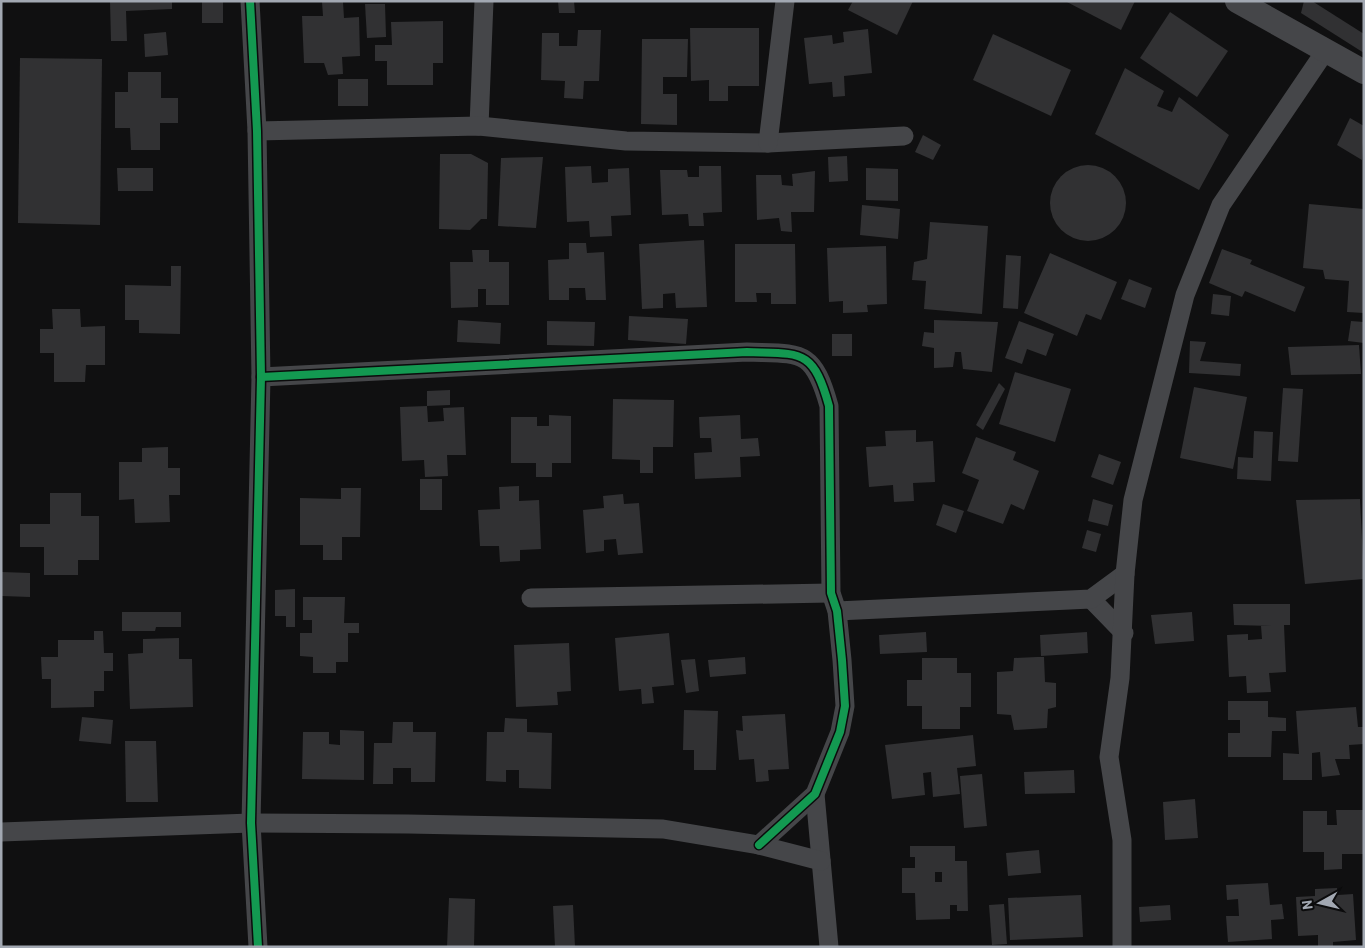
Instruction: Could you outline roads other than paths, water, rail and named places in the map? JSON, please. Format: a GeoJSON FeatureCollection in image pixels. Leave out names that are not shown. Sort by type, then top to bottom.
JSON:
{"type":"FeatureCollection","features":[{"type":"Feature","properties":{"kind":"street"},"geometry":{"type":"LineString","coordinates":[[250,1],[257,131],[261,377],[251,823],[258,947]]}},
{"type":"Feature","properties":{"kind":"street"},"geometry":{"type":"LineString","coordinates":[[479,126],[484,1]]}},
{"type":"Feature","properties":{"kind":"street"},"geometry":{"type":"LineString","coordinates":[[768,142],[785,1]]}},
{"type":"Feature","properties":{"kind":"street"},"geometry":{"type":"LineString","coordinates":[[1237,1],[1364,72]]}},
{"type":"Feature","properties":{"kind":"street"},"geometry":{"type":"LineString","coordinates":[[1122,947],[1122,840],[1109,757],[1124,633],[1126,574],[1133,500],[1185,295],[1221,205],[1326,50]]}},
{"type":"Feature","properties":{"kind":"street"},"geometry":{"type":"LineString","coordinates":[[257,131],[479,126],[626,141],[768,142],[904,136]]}},
{"type":"Feature","properties":{"kind":"street"},"geometry":{"type":"LineString","coordinates":[[261,377],[747,352],[796,354],[813,364],[822,380],[829,406],[831,593],[837,611],[845,706],[840,732],[815,794],[759,845]]}},
{"type":"Feature","properties":{"kind":"street"},"geometry":{"type":"LineString","coordinates":[[837,611],[1091,599],[1126,574]]}},
{"type":"Feature","properties":{"kind":"street"},"geometry":{"type":"LineString","coordinates":[[531,598],[831,593]]}},
{"type":"Feature","properties":{"kind":"street"},"geometry":{"type":"LineString","coordinates":[[1091,599],[1124,633]]}},
{"type":"Feature","properties":{"kind":"street"},"geometry":{"type":"LineString","coordinates":[[815,794],[829,947]]}},
{"type":"Feature","properties":{"kind":"street"},"geometry":{"type":"LineString","coordinates":[[1,832],[251,823],[663,829],[759,845],[821,861]]}}]}
